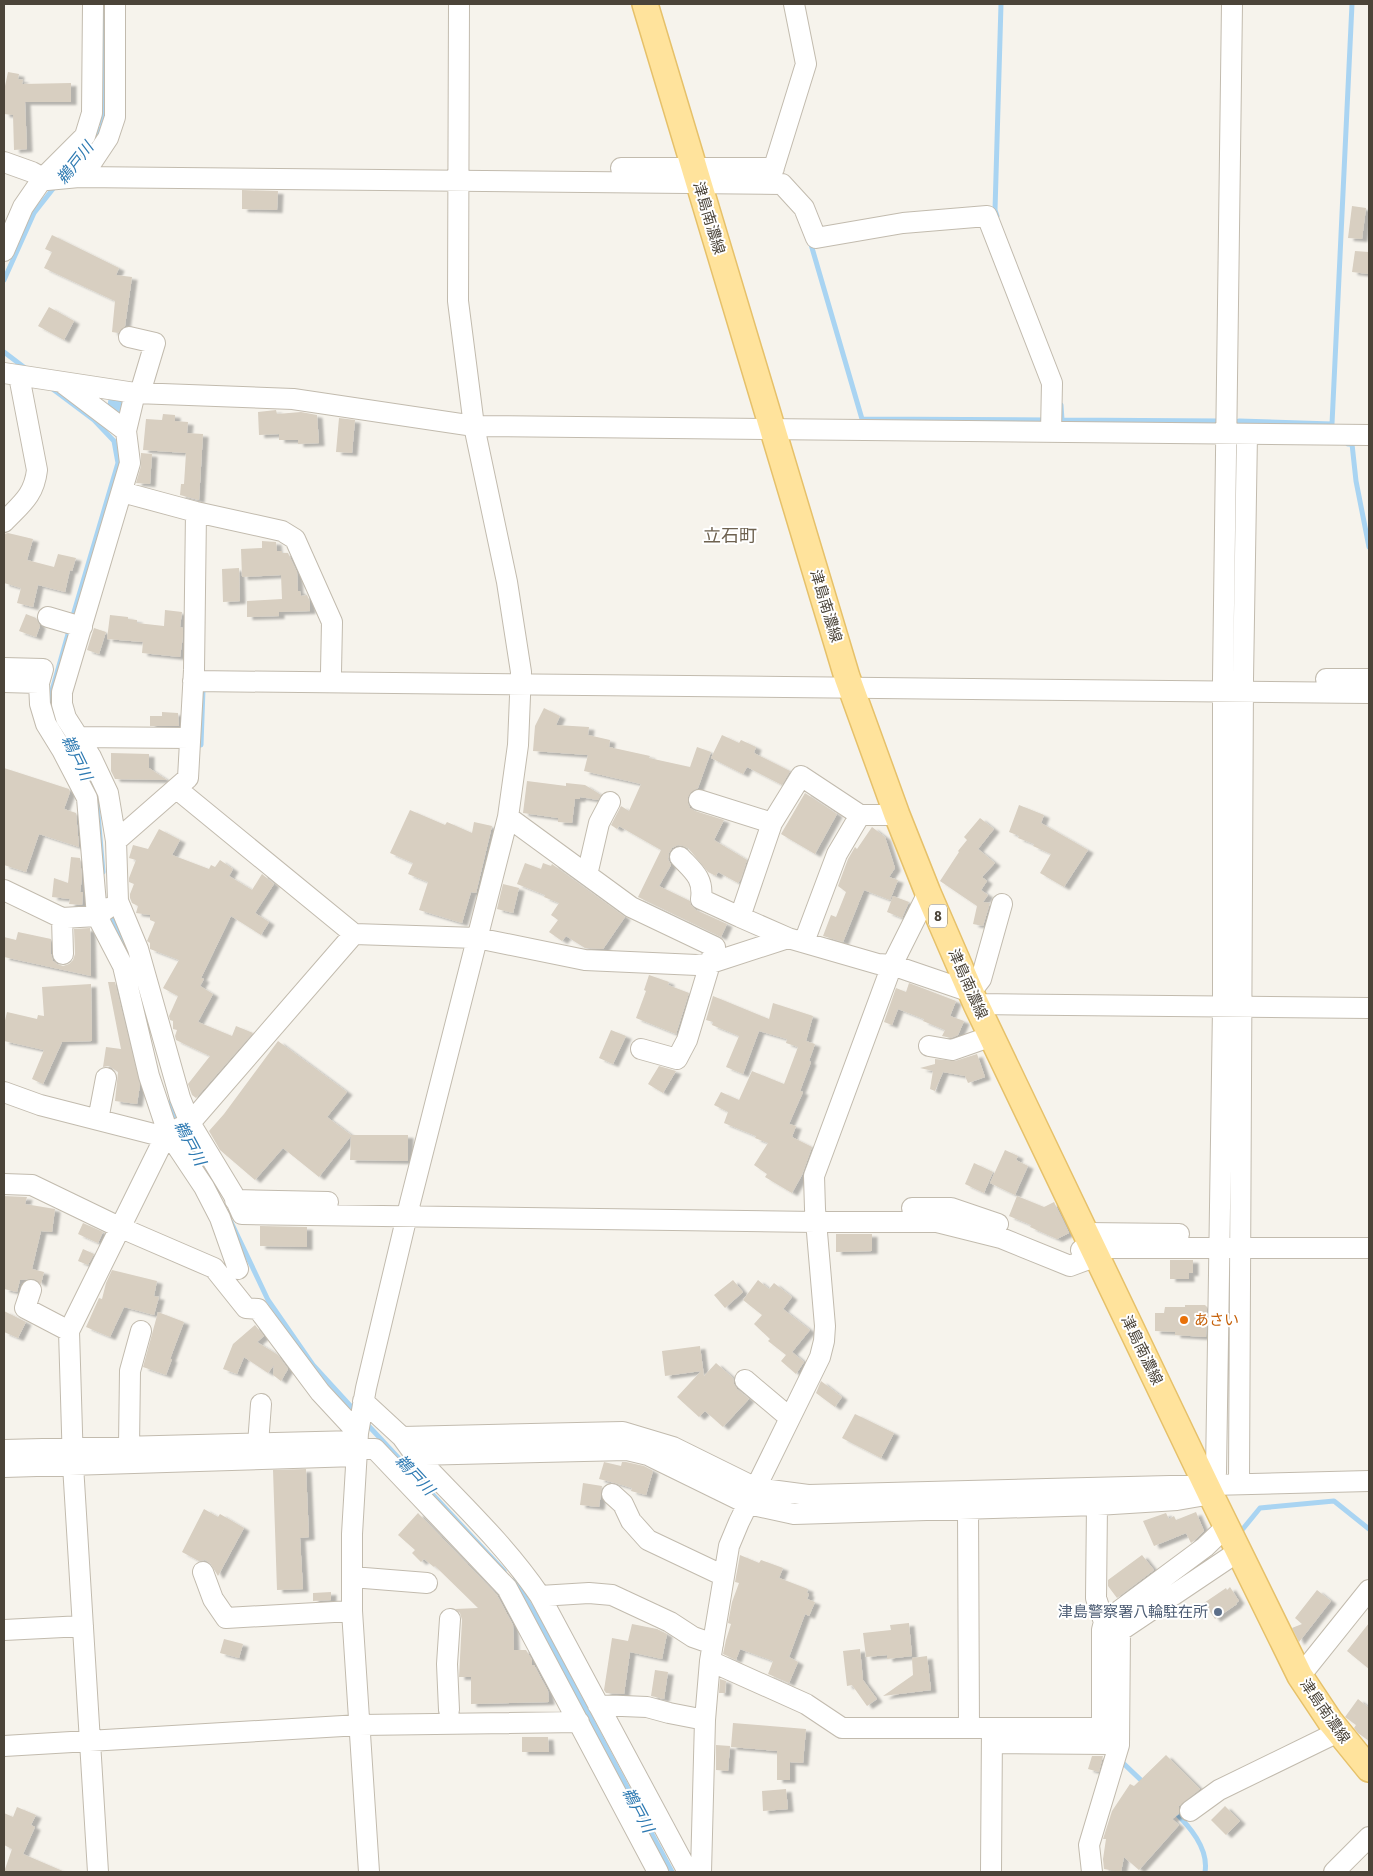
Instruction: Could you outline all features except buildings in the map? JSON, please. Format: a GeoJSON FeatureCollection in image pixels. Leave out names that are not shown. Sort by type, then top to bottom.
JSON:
{"type":"FeatureCollection","features":[{"type":"Feature","properties":{"kind":"main road","name":"津島南濃線"},"geometry":{"type":"LineString","coordinates":[[645,4],[849,682],[897,815],[928,893],[992,1036],[1226,1526],[1300,1676],[1338,1732],[1369,1769]]}},
{"type":"Feature","properties":{"kind":"street"},"geometry":{"type":"LineString","coordinates":[[4,251],[23,207],[45,179],[85,136],[92,113],[93,4]]}},
{"type":"Feature","properties":{"kind":"street"},"geometry":{"type":"LineString","coordinates":[[81,173],[108,138],[115,117],[115,4]]}},
{"type":"Feature","properties":{"kind":"street"},"geometry":{"type":"LineString","coordinates":[[369,1872],[352,1611],[352,1534],[357,1441],[363,1404],[408,1210],[508,817],[518,745],[521,679],[507,582],[474,426],[458,301],[459,4]]}},
{"type":"Feature","properties":{"kind":"street"},"geometry":{"type":"LineString","coordinates":[[772,176],[806,64],[794,4]]}},
{"type":"Feature","properties":{"kind":"street"},"geometry":{"type":"LineString","coordinates":[[1232,4],[1226,434],[1233,685],[1230,1241],[1238,1484]]}},
{"type":"Feature","properties":{"kind":"street"},"geometry":{"type":"LineString","coordinates":[[4,162],[45,179],[81,173],[772,176],[804,208],[816,238],[903,223],[987,216],[1052,384],[1052,432]]}},
{"type":"Feature","properties":{"kind":"street"},"geometry":{"type":"LineString","coordinates":[[108,908],[116,841],[108,793],[91,757],[76,737],[66,718],[62,704],[62,692],[67,623],[122,492],[130,463],[126,431],[155,344],[129,337]]}},
{"type":"Feature","properties":{"kind":"street"},"geometry":{"type":"LineString","coordinates":[[4,522],[32,493],[37,470],[15,375],[138,393],[293,399],[474,426],[1369,435]]}},
{"type":"Feature","properties":{"kind":"street"},"geometry":{"type":"LineString","coordinates":[[56,382],[126,431]]}},
{"type":"Feature","properties":{"kind":"street"},"geometry":{"type":"LineString","coordinates":[[1233,685],[1247,434]]}},
{"type":"Feature","properties":{"kind":"street"},"geometry":{"type":"LineString","coordinates":[[122,492],[196,512],[282,531],[294,539],[332,622],[331,672]]}},
{"type":"Feature","properties":{"kind":"street"},"geometry":{"type":"LineString","coordinates":[[116,841],[188,778],[194,675],[196,512]]}},
{"type":"Feature","properties":{"kind":"street"},"geometry":{"type":"LineString","coordinates":[[4,668],[43,668],[39,683],[40,704],[46,724],[62,750],[86,798],[108,908],[138,949],[180,1098],[176,1130],[220,1218],[231,1274],[246,1308],[258,1309],[357,1441]]}},
{"type":"Feature","properties":{"kind":"street"},"geometry":{"type":"LineString","coordinates":[[194,675],[331,672],[521,679]]}},
{"type":"Feature","properties":{"kind":"street"},"geometry":{"type":"LineString","coordinates":[[194,675],[1233,685],[1369,693]]}},
{"type":"Feature","properties":{"kind":"street"},"geometry":{"type":"LineString","coordinates":[[1233,685],[1369,679]]}},
{"type":"Feature","properties":{"kind":"street"},"geometry":{"type":"LineString","coordinates":[[4,682],[39,683]]}},
{"type":"Feature","properties":{"kind":"street"},"geometry":{"type":"LineString","coordinates":[[76,737],[190,738]]}},
{"type":"Feature","properties":{"kind":"street"},"geometry":{"type":"LineString","coordinates":[[740,917],[772,823],[801,776],[860,815],[897,815]]}},
{"type":"Feature","properties":{"kind":"street"},"geometry":{"type":"LineString","coordinates":[[176,789],[354,934],[478,938],[585,960],[697,965],[796,940],[837,854],[860,815]]}},
{"type":"Feature","properties":{"kind":"street"},"geometry":{"type":"LineString","coordinates":[[699,800],[772,823]]}},
{"type":"Feature","properties":{"kind":"street"},"geometry":{"type":"LineString","coordinates":[[587,875],[599,823],[610,802]]}},
{"type":"Feature","properties":{"kind":"street"},"geometry":{"type":"LineString","coordinates":[[508,817],[631,908],[715,947],[687,1040],[677,1059],[641,1049]]}},
{"type":"Feature","properties":{"kind":"street"},"geometry":{"type":"LineString","coordinates":[[680,857],[697,875],[702,888],[701,899],[796,940],[878,964],[892,965],[974,998],[1232,1007],[1369,1008]]}},
{"type":"Feature","properties":{"kind":"street"},"geometry":{"type":"LineString","coordinates":[[4,890],[62,918],[108,908]]}},
{"type":"Feature","properties":{"kind":"street"},"geometry":{"type":"LineString","coordinates":[[701,1872],[705,1720],[711,1653],[729,1546],[820,1357],[824,1341],[825,1326],[815,1215],[814,1176],[892,965],[928,893]]}},
{"type":"Feature","properties":{"kind":"street"},"geometry":{"type":"LineString","coordinates":[[974,998],[1002,904]]}},
{"type":"Feature","properties":{"kind":"street"},"geometry":{"type":"LineString","coordinates":[[62,918],[63,954]]}},
{"type":"Feature","properties":{"kind":"street"},"geometry":{"type":"LineString","coordinates":[[98,1872],[82,1626],[73,1456],[69,1331],[122,1221],[176,1130],[354,934]]}},
{"type":"Feature","properties":{"kind":"street"},"geometry":{"type":"LineString","coordinates":[[929,1046],[952,1050],[992,1036]]}},
{"type":"Feature","properties":{"kind":"street"},"geometry":{"type":"LineString","coordinates":[[98,1120],[106,1078]]}},
{"type":"Feature","properties":{"kind":"street"},"geometry":{"type":"LineString","coordinates":[[4,1092],[40,1105],[98,1120],[176,1130],[236,1200],[408,1210],[815,1215],[951,1208],[1025,1234],[1066,1252],[1092,1246],[1369,1236]]}},
{"type":"Feature","properties":{"kind":"street"},"geometry":{"type":"LineString","coordinates":[[4,1171],[26,1172],[231,1274]]}},
{"type":"Feature","properties":{"kind":"street"},"geometry":{"type":"LineString","coordinates":[[4,1184],[32,1185],[122,1221]]}},
{"type":"Feature","properties":{"kind":"street"},"geometry":{"type":"LineString","coordinates":[[1230,1241],[1369,1248]]}},
{"type":"Feature","properties":{"kind":"street"},"geometry":{"type":"LineString","coordinates":[[1209,1490],[1216,1474],[1230,1241]]}},
{"type":"Feature","properties":{"kind":"street"},"geometry":{"type":"LineString","coordinates":[[31,1290],[25,1308],[69,1331]]}},
{"type":"Feature","properties":{"kind":"street"},"geometry":{"type":"LineString","coordinates":[[129,1446],[130,1371],[141,1331]]}},
{"type":"Feature","properties":{"kind":"street"},"geometry":{"type":"LineString","coordinates":[[745,1380],[790,1418]]}},
{"type":"Feature","properties":{"kind":"street"},"geometry":{"type":"LineString","coordinates":[[258,1444],[261,1404]]}},
{"type":"Feature","properties":{"kind":"street"},"geometry":{"type":"LineString","coordinates":[[363,1404],[402,1437],[415,1454],[529,1579],[540,1596],[688,1872]]}},
{"type":"Feature","properties":{"kind":"street"},"geometry":{"type":"LineString","coordinates":[[402,1437],[623,1432],[673,1447],[752,1496],[1209,1490]]}},
{"type":"Feature","properties":{"kind":"street"},"geometry":{"type":"LineString","coordinates":[[4,1450],[73,1456],[357,1441]]}},
{"type":"Feature","properties":{"kind":"street"},"geometry":{"type":"LineString","coordinates":[[4,1467],[129,1446],[357,1441],[375,1449],[507,1588],[658,1872]]}},
{"type":"Feature","properties":{"kind":"street"},"geometry":{"type":"LineString","coordinates":[[415,1454],[627,1450],[648,1455],[794,1514],[1097,1505],[1177,1500],[1209,1490],[1238,1484],[1369,1481]]}},
{"type":"Feature","properties":{"kind":"street"},"geometry":{"type":"LineString","coordinates":[[612,1494],[623,1504],[631,1521],[648,1540],[724,1576]]}},
{"type":"Feature","properties":{"kind":"street"},"geometry":{"type":"LineString","coordinates":[[540,1596],[589,1593],[612,1595],[670,1622],[693,1637],[711,1653],[806,1704],[842,1728],[969,1728],[992,1735],[1012,1735],[1110,1744],[1113,1734],[1102,1630],[1104,1622],[1096,1598],[1097,1505]]}},
{"type":"Feature","properties":{"kind":"street"},"geometry":{"type":"LineString","coordinates":[[968,1509],[969,1728]]}},
{"type":"Feature","properties":{"kind":"street"},"geometry":{"type":"LineString","coordinates":[[1104,1622],[1205,1548],[1226,1526]]}},
{"type":"Feature","properties":{"kind":"street"},"geometry":{"type":"LineString","coordinates":[[1092,1872],[1089,1845],[1113,1734],[1120,1631],[1239,1551]]}},
{"type":"Feature","properties":{"kind":"street"},"geometry":{"type":"LineString","coordinates":[[204,1572],[213,1599],[226,1618],[352,1611]]}},
{"type":"Feature","properties":{"kind":"street"},"geometry":{"type":"LineString","coordinates":[[352,1577],[427,1583]]}},
{"type":"Feature","properties":{"kind":"street"},"geometry":{"type":"LineString","coordinates":[[1300,1676],[1369,1590]]}},
{"type":"Feature","properties":{"kind":"street"},"geometry":{"type":"LineString","coordinates":[[450,1619],[447,1664],[450,1710]]}},
{"type":"Feature","properties":{"kind":"street"},"geometry":{"type":"LineString","coordinates":[[4,1630],[82,1626]]}},
{"type":"Feature","properties":{"kind":"street"},"geometry":{"type":"LineString","coordinates":[[598,1705],[647,1707],[705,1720]]}},
{"type":"Feature","properties":{"kind":"street"},"geometry":{"type":"LineString","coordinates":[[4,1746],[89,1735],[359,1718],[450,1710],[575,1715]]}},
{"type":"Feature","properties":{"kind":"street"},"geometry":{"type":"LineString","coordinates":[[359,1718],[575,1715]]}},
{"type":"Feature","properties":{"kind":"street"},"geometry":{"type":"LineString","coordinates":[[1190,1811],[1219,1790],[1338,1732]]}},
{"type":"Feature","properties":{"kind":"street"},"geometry":{"type":"LineString","coordinates":[[4,1733],[89,1735]]}},
{"type":"Feature","properties":{"kind":"street"},"geometry":{"type":"LineString","coordinates":[[992,1735],[992,1872]]}},
{"type":"Feature","properties":{"kind":"street"},"geometry":{"type":"LineString","coordinates":[[1334,1872],[1369,1837]]}},
{"type":"Feature","properties":{"kind":"water"},"geometry":{"type":"Polygon","coordinates":[[[109,397],[124,399],[121,414],[107,407],[109,397]]]}},
{"type":"Feature","properties":{"kind":"waterway","name":"鵜戸川"},"geometry":{"type":"LineString","coordinates":[[69,172],[88,152],[102,127],[104,111],[104,4]]}},
{"type":"Feature","properties":{"kind":"waterway"},"geometry":{"type":"LineString","coordinates":[[997,216],[995,210],[1001,4]]}},
{"type":"Feature","properties":{"kind":"waterway"},"geometry":{"type":"LineString","coordinates":[[1239,421],[1332,424],[1352,4]]}},
{"type":"Feature","properties":{"kind":"waterway","name":"鵜戸川"},"geometry":{"type":"LineString","coordinates":[[4,280],[34,213],[56,185]]}},
{"type":"Feature","properties":{"kind":"waterway"},"geometry":{"type":"LineString","coordinates":[[810,241],[862,419],[1047,420]]}},
{"type":"Feature","properties":{"kind":"waterway","name":"鵜戸川"},"geometry":{"type":"LineString","coordinates":[[4,352],[25,368]]}},
{"type":"Feature","properties":{"kind":"waterway","name":"鵜戸川"},"geometry":{"type":"LineString","coordinates":[[50,387],[94,420],[114,441],[118,463],[72,619]]}},
{"type":"Feature","properties":{"kind":"waterway"},"geometry":{"type":"LineString","coordinates":[[1061,405],[1062,420],[1221,421]]}},
{"type":"Feature","properties":{"kind":"waterway"},"geometry":{"type":"LineString","coordinates":[[1348,444],[1352,444],[1356,481],[1369,547]]}},
{"type":"Feature","properties":{"kind":"waterway","name":"鵜戸川"},"geometry":{"type":"LineString","coordinates":[[55,714],[49,701],[70,627]]}},
{"type":"Feature","properties":{"kind":"waterway"},"geometry":{"type":"LineString","coordinates":[[196,745],[201,745],[203,689]]}},
{"type":"Feature","properties":{"kind":"waterway","name":"鵜戸川"},"geometry":{"type":"LineString","coordinates":[[97,803],[103,872]]}},
{"type":"Feature","properties":{"kind":"waterway","name":"鵜戸川"},"geometry":{"type":"LineString","coordinates":[[110,912],[132,961]]}},
{"type":"Feature","properties":{"kind":"waterway","name":"鵜戸川"},"geometry":{"type":"LineString","coordinates":[[171,1102],[178,1124]]}},
{"type":"Feature","properties":{"kind":"waterway","name":"鵜戸川"},"geometry":{"type":"LineString","coordinates":[[182,1132],[197,1160]]}},
{"type":"Feature","properties":{"kind":"waterway","name":"鵜戸川"},"geometry":{"type":"LineString","coordinates":[[231,1222],[268,1300],[313,1365],[356,1412]]}},
{"type":"Feature","properties":{"kind":"waterway","name":"鵜戸川"},"geometry":{"type":"LineString","coordinates":[[365,1422],[504,1571]]}},
{"type":"Feature","properties":{"kind":"waterway"},"geometry":{"type":"LineString","coordinates":[[1242,1530],[1260,1508],[1334,1501],[1369,1529]]}},
{"type":"Feature","properties":{"kind":"waterway","name":"鵜戸川"},"geometry":{"type":"LineString","coordinates":[[513,1581],[536,1615],[672,1872]]}},
{"type":"Feature","properties":{"kind":"waterway"},"geometry":{"type":"LineString","coordinates":[[1122,1762],[1145,1784]]}},
{"type":"Feature","properties":{"kind":"waterway"},"geometry":{"type":"LineString","coordinates":[[1173,1810],[1191,1830],[1201,1846],[1204,1854],[1205,1872]]}},
{"type":"Feature","properties":{"kind":"place","name":"あさい"},"geometry":{"type":"Point","coordinates":[1184,1320]}},
{"type":"Feature","properties":{"kind":"place","name":"津島警察署八輪駐在所"},"geometry":{"type":"Point","coordinates":[1218,1612]}},
{"type":"Feature","properties":{"kind":"district","name":"立石町"},"geometry":{"type":"Point","coordinates":[730,536]}}]}
